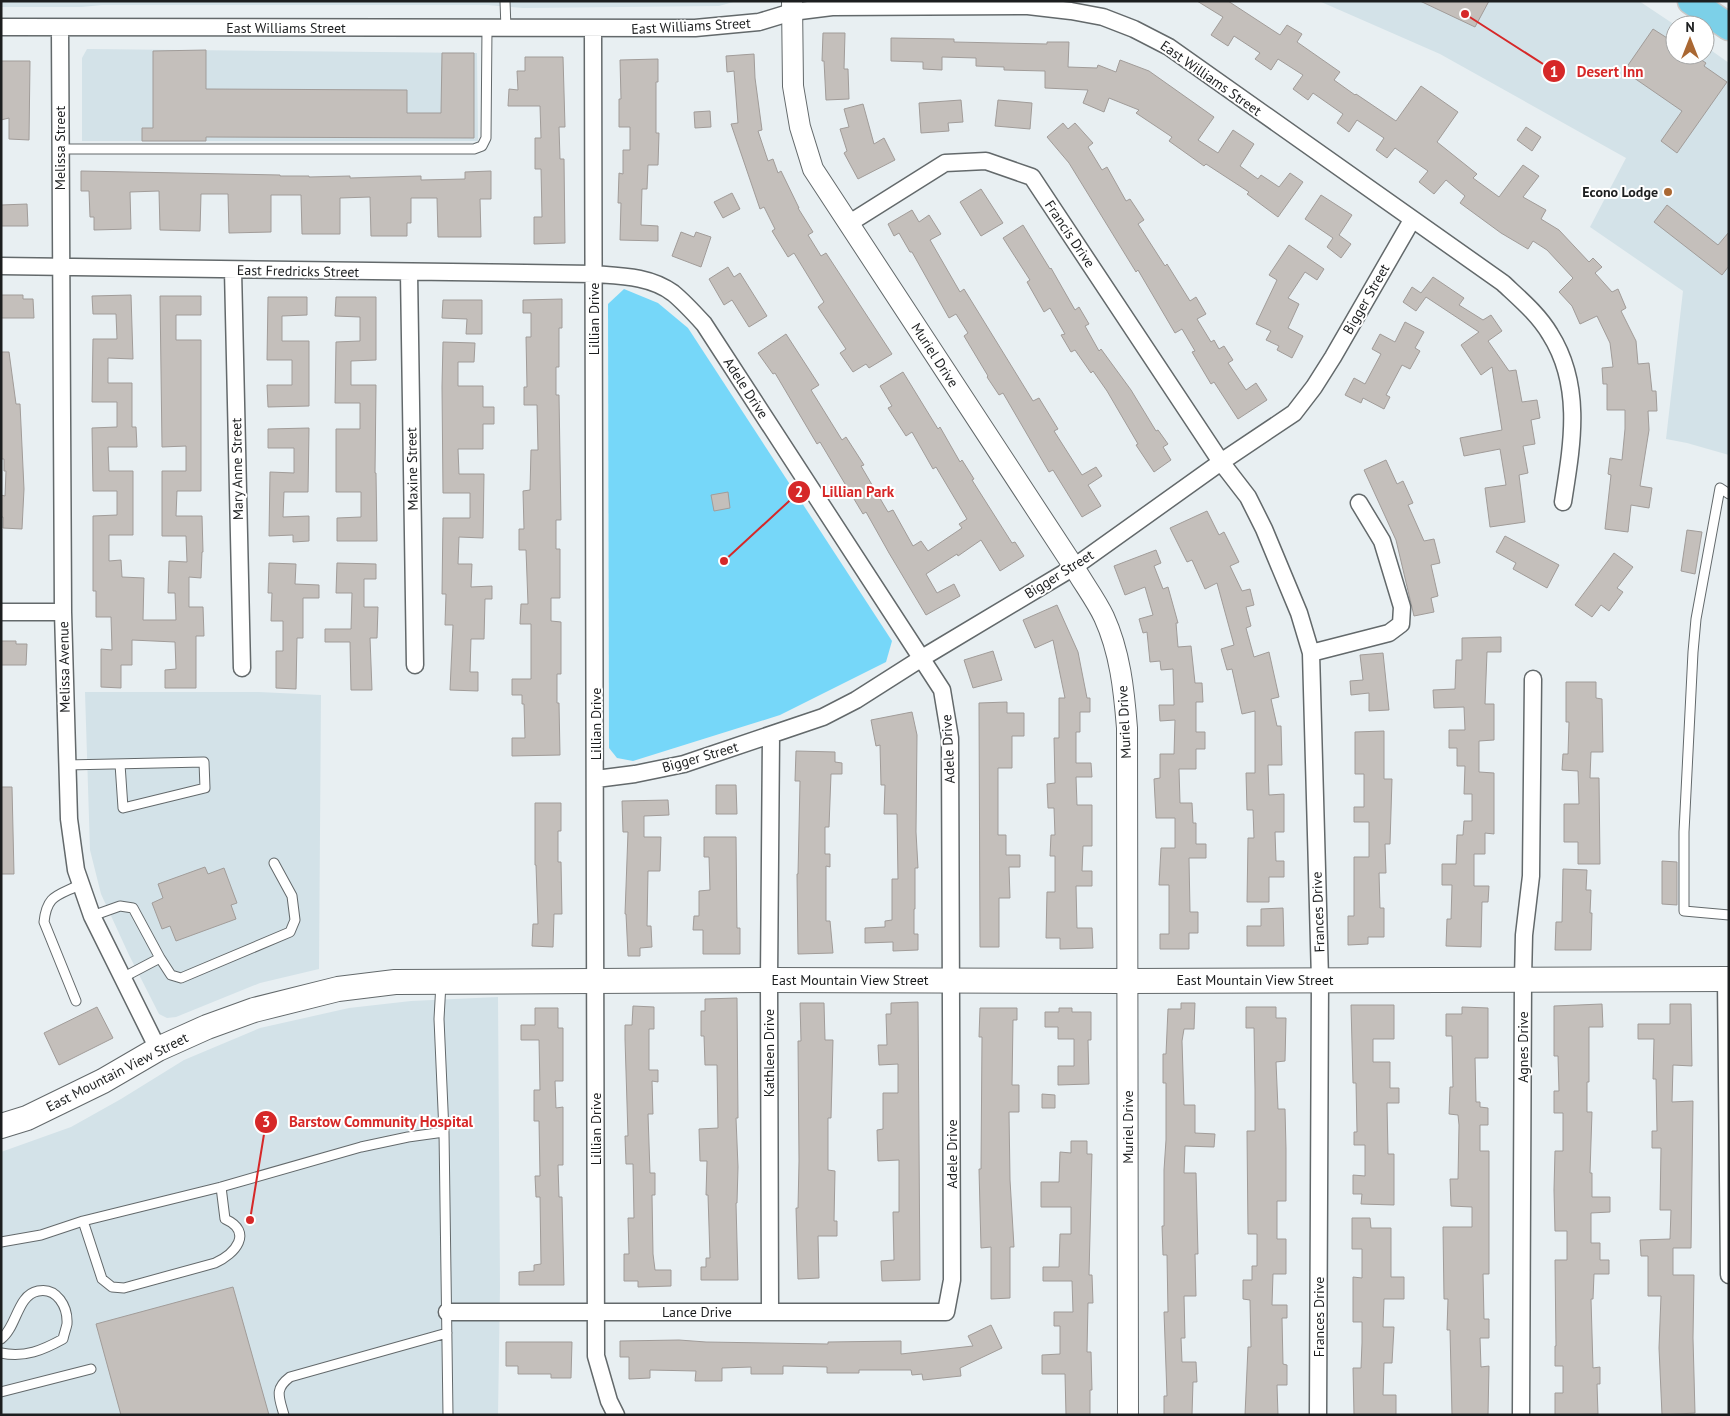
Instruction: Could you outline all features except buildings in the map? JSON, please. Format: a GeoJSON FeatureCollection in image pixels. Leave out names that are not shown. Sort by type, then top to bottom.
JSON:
{"type":"FeatureCollection","features":[{"type":"Feature","properties":{"kind":"main road"},"geometry":{"type":"LineString","coordinates":[[1691,1],[1729,27]]}},
{"type":"Feature","properties":{"kind":"main road","name":"East Mountain View Street"},"geometry":{"type":"LineString","coordinates":[[1,1126],[27,1118],[103,1080],[158,1049],[207,1027],[254,1010],[338,989],[395,982],[596,980],[1728,979]]}},
{"type":"Feature","properties":{"kind":"street","name":"East Williams Street"},"geometry":{"type":"LineString","coordinates":[[1,28],[695,28],[759,22],[792,7],[1028,6],[1071,11],[1103,18],[1134,29],[1169,47],[1503,283],[1535,314],[1550,333],[1564,358],[1570,391],[1573,418],[1570,459],[1563,502]]}},
{"type":"Feature","properties":{"kind":"street","name":"Muriel Drive"},"geometry":{"type":"LineString","coordinates":[[792,7],[793,86],[800,127],[813,169],[1074,567],[1104,617],[1116,653],[1124,688],[1127,738],[1128,1415]]}},
{"type":"Feature","properties":{"kind":"street","name":"Melissa Street"},"geometry":{"type":"LineString","coordinates":[[60,28],[60,267]]}},
{"type":"Feature","properties":{"kind":"street","name":"Lillian Drive"},"geometry":{"type":"LineString","coordinates":[[593,29],[596,1356],[609,1401],[616,1415]]}},
{"type":"Feature","properties":{"kind":"street","name":"Francis Drive"},"geometry":{"type":"LineString","coordinates":[[848,224],[945,163],[986,161],[1032,177],[1221,462]]}},
{"type":"Feature","properties":{"kind":"street","name":"Bigger Street"},"geometry":{"type":"LineString","coordinates":[[596,778],[635,774],[684,764],[823,717],[856,700],[1074,567],[1221,462],[1294,413],[1314,387],[1412,220]]}},
{"type":"Feature","properties":{"kind":"street","name":"East Fredricks Street"},"geometry":{"type":"LineString","coordinates":[[1,266],[594,274]]}},
{"type":"Feature","properties":{"kind":"street","name":"Melissa Avenue"},"geometry":{"type":"LineString","coordinates":[[60,267],[63,612],[69,819],[76,870],[92,916],[158,1049]]}},
{"type":"Feature","properties":{"kind":"street","name":"Mary Anne Street"},"geometry":{"type":"LineString","coordinates":[[233,270],[242,668]]}},
{"type":"Feature","properties":{"kind":"street","name":"Maxine Street"},"geometry":{"type":"LineString","coordinates":[[408,272],[415,665]]}},
{"type":"Feature","properties":{"kind":"street","name":"Adele Drive"},"geometry":{"type":"LineString","coordinates":[[594,274],[639,278],[659,286],[672,292],[704,324],[942,690],[950,738],[952,981],[952,1280],[946,1312]]}},
{"type":"Feature","properties":{"kind":"street","name":"Frances Drive"},"geometry":{"type":"LineString","coordinates":[[1221,462],[1248,497],[1264,529],[1299,613],[1311,653],[1320,979],[1318,1415]]}},
{"type":"Feature","properties":{"kind":"street"},"geometry":{"type":"LineString","coordinates":[[1311,653],[1389,634],[1401,624],[1402,607],[1382,541],[1359,503]]}},
{"type":"Feature","properties":{"kind":"street"},"geometry":{"type":"LineString","coordinates":[[1,612],[63,612]]}},
{"type":"Feature","properties":{"kind":"street","name":"Agnes Drive"},"geometry":{"type":"LineString","coordinates":[[1521,1415],[1523,979],[1524,936],[1531,876],[1533,679]]}},
{"type":"Feature","properties":{"kind":"street","name":"Kathleen Drive"},"geometry":{"type":"LineString","coordinates":[[770,1312],[769,980],[771,735]]}},
{"type":"Feature","properties":{"kind":"street"},"geometry":{"type":"LineString","coordinates":[[1728,979],[1729,1275]]}},
{"type":"Feature","properties":{"kind":"street","name":"Lance Drive"},"geometry":{"type":"LineString","coordinates":[[447,1312],[946,1312]]}},
{"type":"Feature","properties":{"kind":"lane"},"geometry":{"type":"LineString","coordinates":[[505,1],[506,29]]}},
{"type":"Feature","properties":{"kind":"lane"},"geometry":{"type":"LineString","coordinates":[[60,149],[474,149],[482,146],[486,138],[487,29]]}},
{"type":"Feature","properties":{"kind":"lane"},"geometry":{"type":"LineString","coordinates":[[1729,494],[1720,488],[1696,619],[1684,832],[1684,911],[1729,916]]}},
{"type":"Feature","properties":{"kind":"lane"},"geometry":{"type":"LineString","coordinates":[[66,765],[204,762],[205,788],[123,808],[120,764]]}},
{"type":"Feature","properties":{"kind":"lane"},"geometry":{"type":"LineString","coordinates":[[92,916],[120,906],[133,908],[160,958],[171,974],[181,978],[290,932],[295,920],[292,896],[274,863]]}},
{"type":"Feature","properties":{"kind":"lane"},"geometry":{"type":"LineString","coordinates":[[76,1001],[44,922],[45,909],[49,900],[81,884]]}},
{"type":"Feature","properties":{"kind":"lane"},"geometry":{"type":"LineString","coordinates":[[122,978],[160,958]]}},
{"type":"Feature","properties":{"kind":"lane"},"geometry":{"type":"LineString","coordinates":[[441,982],[439,1019],[444,1132],[448,1415]]}},
{"type":"Feature","properties":{"kind":"lane"},"geometry":{"type":"LineString","coordinates":[[1,1242],[41,1235],[83,1221],[221,1187],[361,1147],[444,1132]]}},
{"type":"Feature","properties":{"kind":"lane"},"geometry":{"type":"LineString","coordinates":[[83,1221],[102,1279],[112,1287],[124,1288],[227,1258],[239,1244],[240,1233],[235,1224],[225,1219],[221,1187]]}},
{"type":"Feature","properties":{"kind":"lane"},"geometry":{"type":"LineString","coordinates":[[1,1339],[6,1335],[22,1304],[30,1294],[40,1290],[54,1293],[65,1305],[67,1324],[63,1339],[30,1354],[1,1353]]}},
{"type":"Feature","properties":{"kind":"lane"},"geometry":{"type":"LineString","coordinates":[[284,1415],[278,1394],[281,1384],[290,1377],[447,1333]]}},
{"type":"Feature","properties":{"kind":"lane"},"geometry":{"type":"LineString","coordinates":[[1,1392],[91,1369]]}},
{"type":"Feature","properties":{"kind":"shaded area"},"geometry":{"type":"Polygon","coordinates":[[[1,1],[737,1],[719,6],[523,8],[488,5],[102,5],[82,7],[1,7],[1,1]]]}},
{"type":"Feature","properties":{"kind":"shaded area"},"geometry":{"type":"Polygon","coordinates":[[[1319,1],[1639,1],[1665,18],[1665,65],[1715,65],[1715,53],[1729,63],[1729,455],[1666,439],[1683,291],[1590,227],[1626,158],[1440,54],[1319,1]]]}},
{"type":"Feature","properties":{"kind":"shaded area"},"geometry":{"type":"Polygon","coordinates":[[[87,49],[477,53],[478,141],[82,141],[82,58],[87,49]]]}},
{"type":"Feature","properties":{"kind":"shaded area"},"geometry":{"type":"Polygon","coordinates":[[[624,289],[658,303],[688,328],[892,641],[886,662],[780,715],[633,761],[617,758],[609,748],[608,304],[624,289]]]}},
{"type":"Feature","properties":{"kind":"shaded area"},"geometry":{"type":"Polygon","coordinates":[[[85,692],[259,692],[321,695],[319,969],[260,983],[176,1017],[167,1018],[159,1014],[101,894],[90,850],[85,692]]]}},
{"type":"Feature","properties":{"kind":"shaded area"},"geometry":{"type":"Polygon","coordinates":[[[498,997],[500,1287],[498,1415],[1,1415],[1,1152],[71,1127],[184,1060],[260,1028],[349,1008],[411,1001],[498,997]]]}},
{"type":"Feature","properties":{"kind":"place","name":"Desert Inn"},"geometry":{"type":"Point","coordinates":[1465,14]}},
{"type":"Feature","properties":{"kind":"place","name":"Econo Lodge"},"geometry":{"type":"Point","coordinates":[1668,192]}},
{"type":"Feature","properties":{"kind":"place","name":"Lillian Park"},"geometry":{"type":"Point","coordinates":[724,561]}},
{"type":"Feature","properties":{"kind":"place","name":"Barstow Community Hospital"},"geometry":{"type":"Point","coordinates":[250,1220]}}]}
